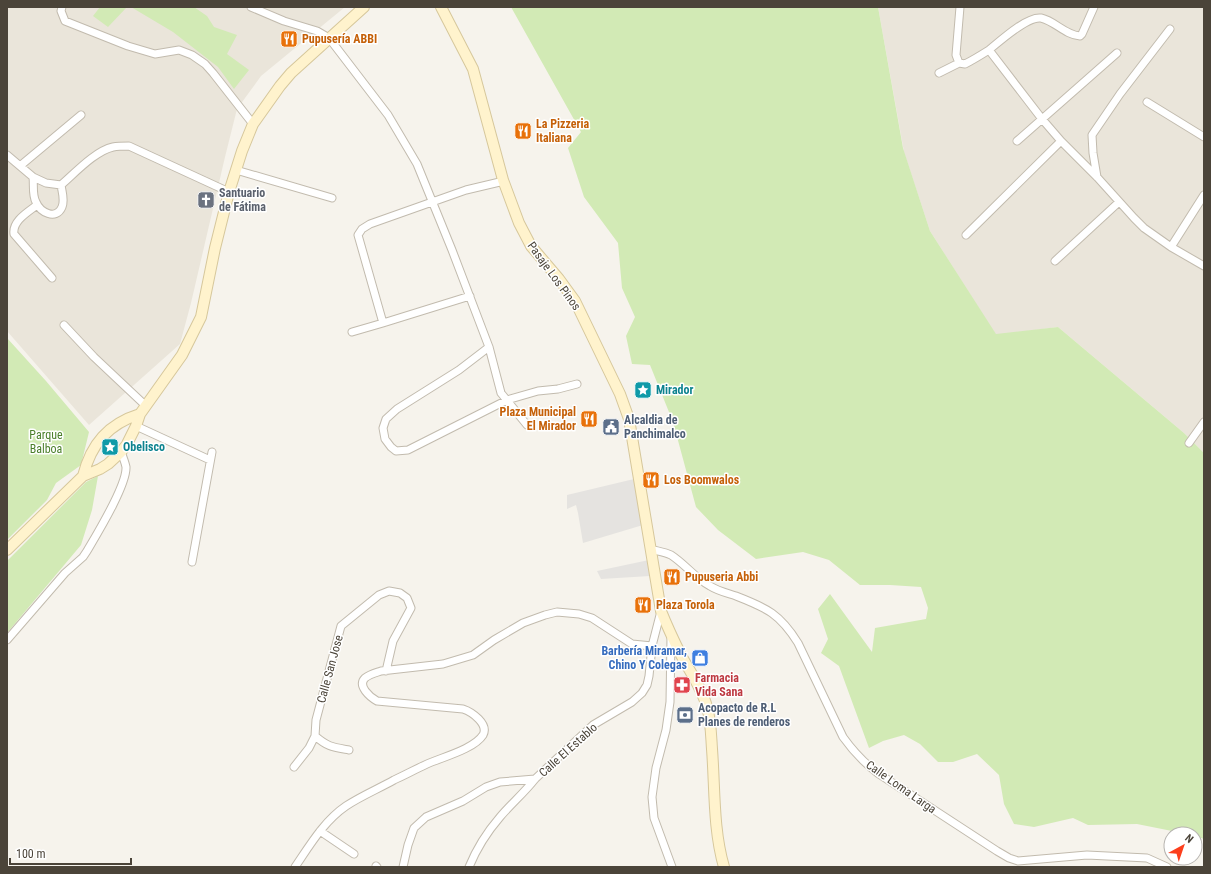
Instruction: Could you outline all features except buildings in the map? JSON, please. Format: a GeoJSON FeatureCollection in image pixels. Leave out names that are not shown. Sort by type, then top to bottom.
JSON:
{"type":"FeatureCollection","features":[{"type":"Feature","properties":{"kind":"main road"},"geometry":{"type":"LineString","coordinates":[[7,550],[83,476],[100,469],[115,458],[132,436],[140,414],[182,355],[201,317],[215,248],[229,192],[253,124],[291,73],[364,7]]}},
{"type":"Feature","properties":{"kind":"main road","name":"Pasaje Los Pinos"},"geometry":{"type":"LineString","coordinates":[[441,7],[473,69],[504,181],[519,223],[527,240],[559,279],[575,302],[620,394],[629,419],[661,611],[671,636],[700,688],[707,706],[711,727],[716,820],[724,867]]}},
{"type":"Feature","properties":{"kind":"main road"},"geometry":{"type":"LineString","coordinates":[[83,476],[89,457],[96,444],[106,433],[122,421],[140,414]]}},
{"type":"Feature","properties":{"kind":"main road"},"geometry":{"type":"LineString","coordinates":[[671,659],[676,656],[682,656]]}},
{"type":"Feature","properties":{"kind":"street"},"geometry":{"type":"LineString","coordinates":[[62,7],[61,11],[65,21],[128,46],[155,54],[179,50],[192,55],[213,73],[253,124]]}},
{"type":"Feature","properties":{"kind":"street"},"geometry":{"type":"LineString","coordinates":[[251,7],[284,21],[317,31],[329,38],[388,115],[417,164],[452,250],[489,347],[501,393],[527,425]]}},
{"type":"Feature","properties":{"kind":"street"},"geometry":{"type":"LineString","coordinates":[[959,63],[956,55],[960,7]]}},
{"type":"Feature","properties":{"kind":"street"},"geometry":{"type":"LineString","coordinates":[[939,73],[959,63],[965,64],[989,50],[1016,28],[1032,19],[1039,18],[1046,20],[1070,33],[1080,36],[1094,7]]}},
{"type":"Feature","properties":{"kind":"street"},"geometry":{"type":"LineString","coordinates":[[1097,177],[1092,135],[1120,94],[1170,29]]}},
{"type":"Feature","properties":{"kind":"street"},"geometry":{"type":"LineString","coordinates":[[989,50],[1061,142],[1097,177],[1144,228],[1171,247],[1204,266]]}},
{"type":"Feature","properties":{"kind":"street"},"geometry":{"type":"LineString","coordinates":[[1017,141],[1117,53]]}},
{"type":"Feature","properties":{"kind":"street"},"geometry":{"type":"LineString","coordinates":[[1147,102],[1204,137]]}},
{"type":"Feature","properties":{"kind":"street"},"geometry":{"type":"LineString","coordinates":[[20,166],[80,115]]}},
{"type":"Feature","properties":{"kind":"street"},"geometry":{"type":"LineString","coordinates":[[966,235],[1061,142]]}},
{"type":"Feature","properties":{"kind":"street"},"geometry":{"type":"LineString","coordinates":[[7,155],[33,177],[46,183],[62,185],[95,156],[107,149],[129,146],[229,192]]}},
{"type":"Feature","properties":{"kind":"street"},"geometry":{"type":"LineString","coordinates":[[236,170],[332,198]]}},
{"type":"Feature","properties":{"kind":"street"},"geometry":{"type":"LineString","coordinates":[[33,177],[35,201],[37,205],[46,213],[51,215],[57,214],[64,200],[62,185]]}},
{"type":"Feature","properties":{"kind":"street"},"geometry":{"type":"LineString","coordinates":[[383,323],[358,235],[362,230],[370,224],[466,190],[504,181]]}},
{"type":"Feature","properties":{"kind":"street"},"geometry":{"type":"LineString","coordinates":[[1171,247],[1204,195]]}},
{"type":"Feature","properties":{"kind":"street"},"geometry":{"type":"LineString","coordinates":[[1055,261],[1119,202]]}},
{"type":"Feature","properties":{"kind":"street"},"geometry":{"type":"LineString","coordinates":[[37,205],[17,222],[13,228],[14,234],[52,278]]}},
{"type":"Feature","properties":{"kind":"street"},"geometry":{"type":"LineString","coordinates":[[352,332],[470,296]]}},
{"type":"Feature","properties":{"kind":"street"},"geometry":{"type":"LineString","coordinates":[[64,325],[94,357],[146,406]]}},
{"type":"Feature","properties":{"kind":"street"},"geometry":{"type":"LineString","coordinates":[[489,347],[459,370],[397,409],[386,419],[383,428],[385,439],[391,447],[396,451],[408,450],[507,400],[538,391],[558,389],[577,384]]}},
{"type":"Feature","properties":{"kind":"street"},"geometry":{"type":"LineString","coordinates":[[1189,443],[1204,422]]}},
{"type":"Feature","properties":{"kind":"street"},"geometry":{"type":"LineString","coordinates":[[136,426],[210,460]]}},
{"type":"Feature","properties":{"kind":"street"},"geometry":{"type":"LineString","coordinates":[[7,640],[65,573],[83,557],[87,551],[115,500],[123,480],[126,467],[121,452]]}},
{"type":"Feature","properties":{"kind":"street"},"geometry":{"type":"LineString","coordinates":[[192,562],[212,452]]}},
{"type":"Feature","properties":{"kind":"street","name":"Calle Loma Larga"},"geometry":{"type":"LineString","coordinates":[[650,549],[672,556],[714,589],[756,604],[777,616],[790,629],[843,737],[856,754],[875,771],[983,843],[1018,861],[1094,856],[1146,858],[1167,867]]}},
{"type":"Feature","properties":{"kind":"street","name":"Calle San Jose"},"geometry":{"type":"LineString","coordinates":[[315,736],[316,720],[341,626],[379,595],[389,591],[400,593],[407,598],[411,608],[393,641],[386,671]]}},
{"type":"Feature","properties":{"kind":"street","name":"Calle El Establo"},"geometry":{"type":"LineString","coordinates":[[469,867],[476,851],[499,818],[535,779],[593,725],[632,702],[642,693],[647,685],[652,646],[661,611]]}},
{"type":"Feature","properties":{"kind":"street"},"geometry":{"type":"LineString","coordinates":[[295,867],[320,831],[334,815],[345,807],[362,796],[425,764],[458,752],[472,745],[480,739],[484,733],[485,729],[480,721],[469,711],[463,709],[373,699],[364,689],[363,684],[364,680],[372,674],[444,664],[473,655],[494,640],[524,623],[557,612],[579,614],[592,618],[632,644],[652,646]]}},
{"type":"Feature","properties":{"kind":"street"},"geometry":{"type":"LineString","coordinates":[[671,636],[670,702],[656,768],[652,797],[654,818],[672,867]]}},
{"type":"Feature","properties":{"kind":"street"},"geometry":{"type":"LineString","coordinates":[[294,767],[309,748],[315,736],[324,744],[333,748],[349,750]]}},
{"type":"Feature","properties":{"kind":"street"},"geometry":{"type":"LineString","coordinates":[[403,867],[414,828],[426,817],[463,801],[486,787],[500,782],[535,779]]}},
{"type":"Feature","properties":{"kind":"street"},"geometry":{"type":"LineString","coordinates":[[320,831],[354,854]]}},
{"type":"Feature","properties":{"kind":"shaded area"},"geometry":{"type":"Polygon","coordinates":[[[7,7],[345,7],[261,76],[237,109],[180,344],[89,425],[7,331],[7,7]]]}},
{"type":"Feature","properties":{"kind":"shaded area"},"geometry":{"type":"Polygon","coordinates":[[[878,7],[1204,7],[1204,453],[1184,433],[1058,327],[996,335],[930,231],[904,152],[878,7]]]}},
{"type":"Feature","properties":{"kind":"shaded area"},"geometry":{"type":"Polygon","coordinates":[[[634,479],[643,525],[583,543],[576,505],[567,509],[567,495],[634,479]]]}},
{"type":"Feature","properties":{"kind":"shaded area"},"geometry":{"type":"Polygon","coordinates":[[[649,560],[650,576],[601,579],[597,571],[649,560]]]}},
{"type":"Feature","properties":{"kind":"green space"},"geometry":{"type":"Polygon","coordinates":[[[100,7],[127,7],[108,27],[93,16],[100,7]]]}},
{"type":"Feature","properties":{"kind":"green space"},"geometry":{"type":"Polygon","coordinates":[[[131,7],[194,7],[207,16],[214,27],[237,35],[227,54],[249,70],[234,89],[218,67],[173,32],[131,7]]]}},
{"type":"Feature","properties":{"kind":"green space"},"geometry":{"type":"Polygon","coordinates":[[[511,7],[878,7],[903,148],[930,231],[996,334],[1058,327],[1184,433],[1204,453],[1204,839],[1203,826],[1163,826],[1163,829],[1137,824],[1088,825],[1073,818],[1034,827],[1014,824],[1004,804],[999,775],[977,754],[953,762],[938,762],[920,744],[904,735],[883,741],[869,748],[839,666],[821,653],[828,639],[818,609],[830,594],[872,652],[875,628],[926,619],[928,608],[921,587],[860,585],[829,560],[803,552],[756,559],[718,530],[696,507],[673,422],[650,365],[632,364],[626,336],[635,317],[622,288],[618,243],[584,197],[568,148],[581,132],[511,7]]]}},
{"type":"Feature","properties":{"kind":"green space","name":"Parque Balboa"},"geometry":{"type":"Polygon","coordinates":[[[7,338],[89,432],[81,465],[56,483],[47,500],[7,540],[7,338]]]}},
{"type":"Feature","properties":{"kind":"green space"},"geometry":{"type":"Polygon","coordinates":[[[98,476],[92,510],[81,545],[7,633],[7,561],[86,482],[98,476]]]}},
{"type":"Feature","properties":{"kind":"place","name":"Pupusería ABBI"},"geometry":{"type":"Point","coordinates":[289,39]}},
{"type":"Feature","properties":{"kind":"place","name":"La Pizzeria Italiana"},"geometry":{"type":"Point","coordinates":[523,131]}},
{"type":"Feature","properties":{"kind":"place","name":"Santuario de Fátima"},"geometry":{"type":"Point","coordinates":[206,200]}},
{"type":"Feature","properties":{"kind":"place","name":"Mirador"},"geometry":{"type":"Point","coordinates":[643,390]}},
{"type":"Feature","properties":{"kind":"place","name":"Plaza Municipal El Mirador"},"geometry":{"type":"Point","coordinates":[589,419]}},
{"type":"Feature","properties":{"kind":"place","name":"Alcaldia de Panchimalco"},"geometry":{"type":"Point","coordinates":[611,427]}},
{"type":"Feature","properties":{"kind":"place","name":"Obelisco"},"geometry":{"type":"Point","coordinates":[110,447]}},
{"type":"Feature","properties":{"kind":"place","name":"Los Boomwalos"},"geometry":{"type":"Point","coordinates":[651,480]}},
{"type":"Feature","properties":{"kind":"place","name":"Pupuseria Abbi"},"geometry":{"type":"Point","coordinates":[672,577]}},
{"type":"Feature","properties":{"kind":"place","name":"Plaza Torola"},"geometry":{"type":"Point","coordinates":[643,605]}},
{"type":"Feature","properties":{"kind":"place","name":"Barbería Miramar, Chino Y Colegas"},"geometry":{"type":"Point","coordinates":[700,658]}},
{"type":"Feature","properties":{"kind":"place","name":"Farmacia Vida Sana"},"geometry":{"type":"Point","coordinates":[682,685]}},
{"type":"Feature","properties":{"kind":"place","name":"Acopacto de R.L Planes de renderos"},"geometry":{"type":"Point","coordinates":[685,715]}}]}
